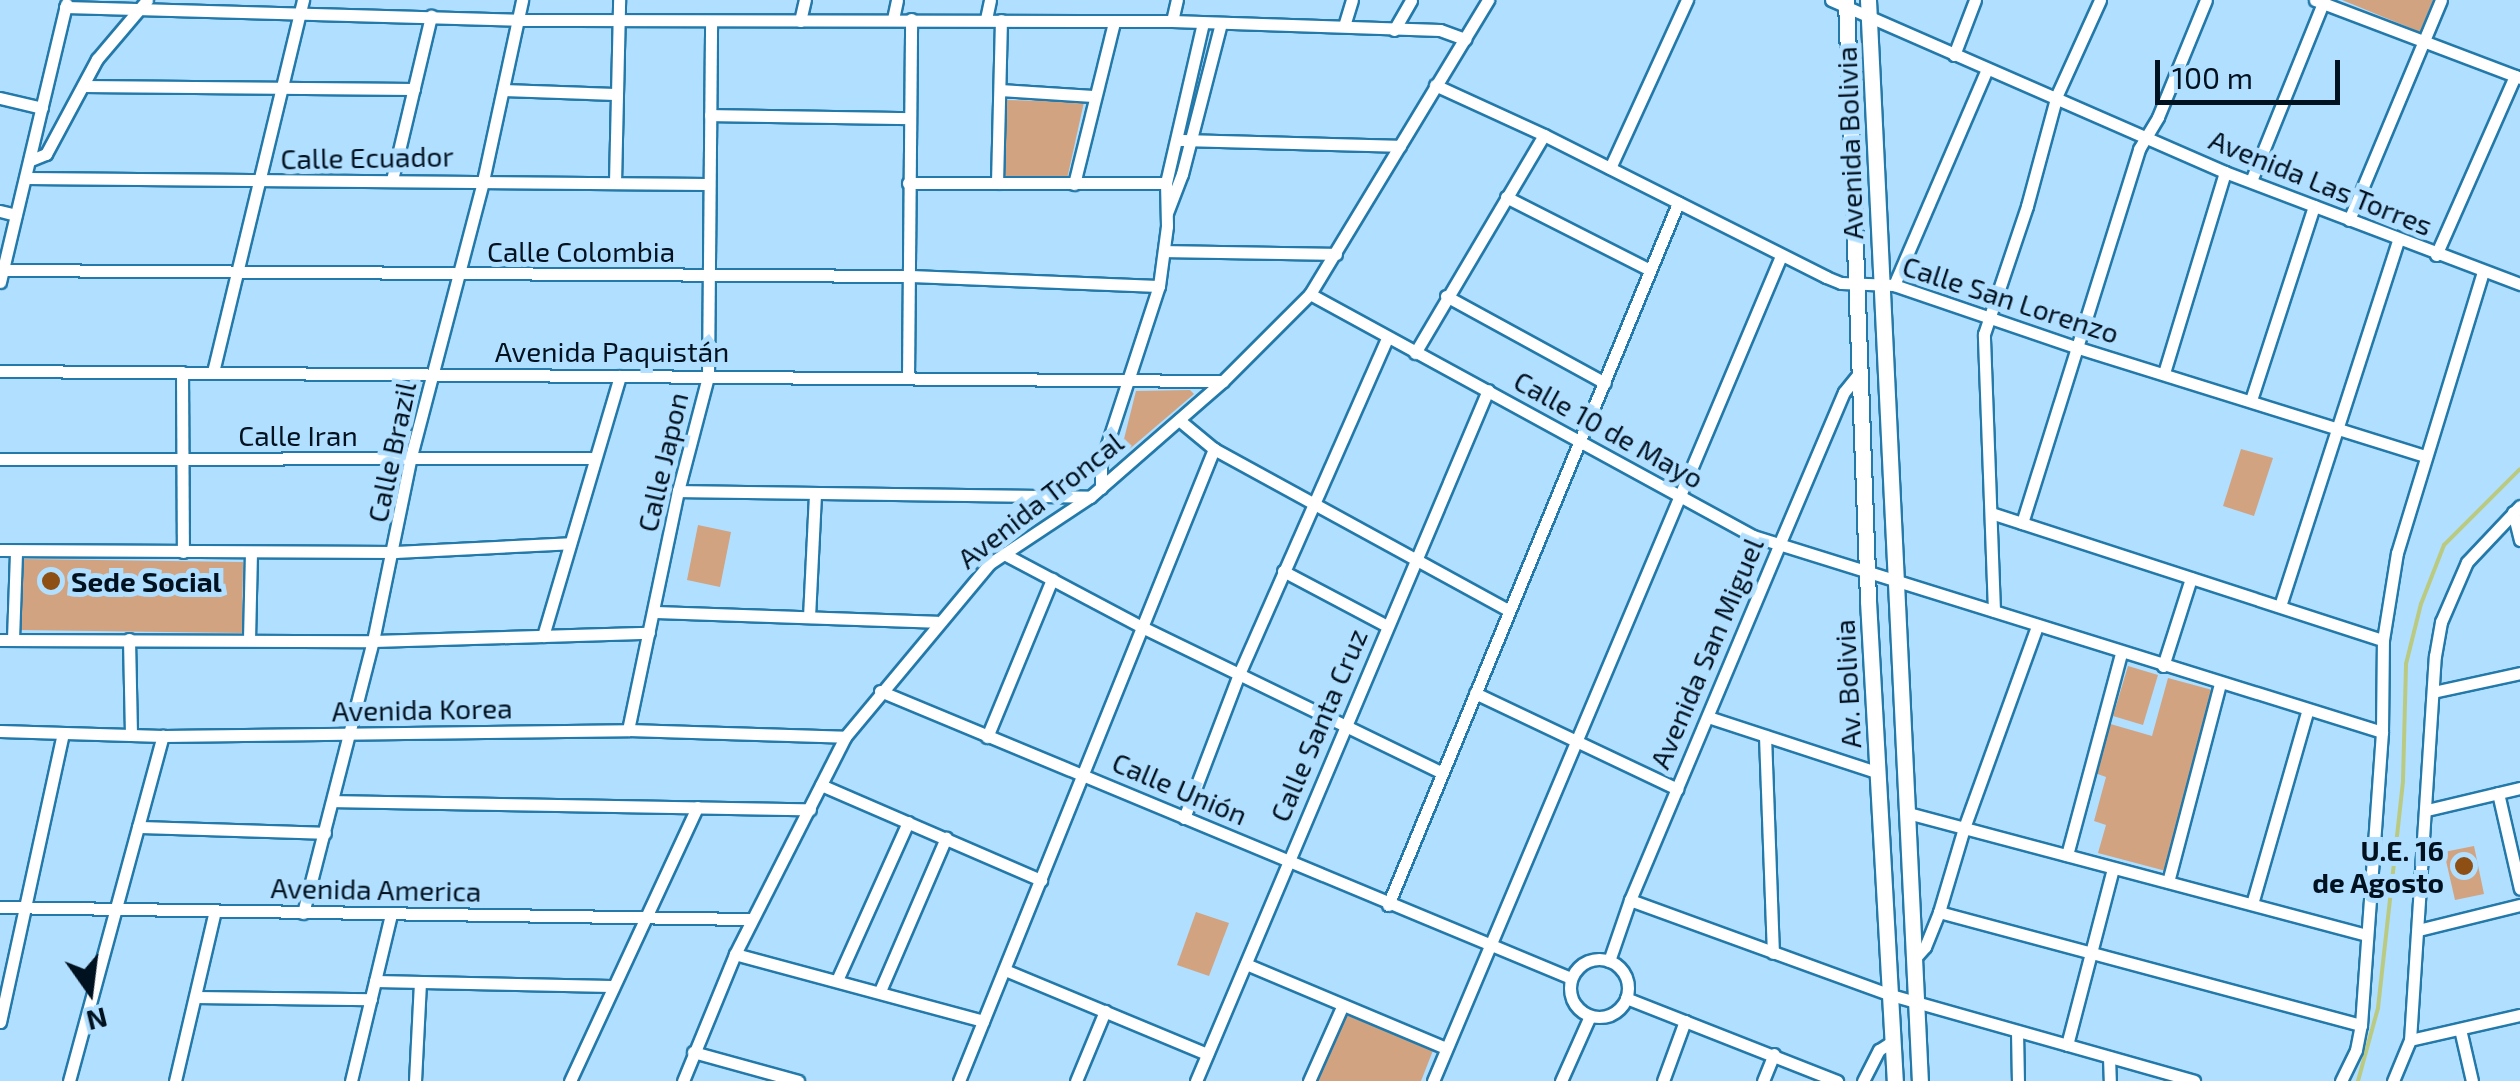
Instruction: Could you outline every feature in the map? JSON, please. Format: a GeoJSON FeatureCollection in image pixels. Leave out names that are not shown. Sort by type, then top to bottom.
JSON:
{"type":"FeatureCollection","features":[{"type":"Feature","properties":{"kind":"street"},"geometry":{"type":"LineString","coordinates":[[213,372],[303,0]]}},
{"type":"Feature","properties":{"kind":"street","name":"Calle Brazil"},"geometry":{"type":"LineString","coordinates":[[303,913],[374,641],[410,460],[483,181],[522,0]]}},
{"type":"Feature","properties":{"kind":"street"},"geometry":{"type":"LineString","coordinates":[[616,183],[619,0]]}},
{"type":"Feature","properties":{"kind":"street"},"geometry":{"type":"LineString","coordinates":[[800,22],[805,0]]}},
{"type":"Feature","properties":{"kind":"street"},"geometry":{"type":"LineString","coordinates":[[893,20],[898,0]]}},
{"type":"Feature","properties":{"kind":"street"},"geometry":{"type":"LineString","coordinates":[[986,19],[990,0]]}},
{"type":"Feature","properties":{"kind":"street"},"geometry":{"type":"LineString","coordinates":[[1172,22],[1177,0]]}},
{"type":"Feature","properties":{"kind":"street"},"geometry":{"type":"LineString","coordinates":[[1344,26],[1352,0]]}},
{"type":"Feature","properties":{"kind":"street"},"geometry":{"type":"LineString","coordinates":[[1394,30],[1411,0]]}},
{"type":"Feature","properties":{"kind":"street","name":"Avenida Troncal"},"geometry":{"type":"LineString","coordinates":[[684,1081],[735,954],[845,737],[989,564],[1101,488],[1223,381],[1310,294],[1488,0]]}},
{"type":"Feature","properties":{"kind":"street"},"geometry":{"type":"LineString","coordinates":[[1610,168],[1687,0]]}},
{"type":"Feature","properties":{"kind":"street","name":"Avenida Bolivia"},"geometry":{"type":"LineString","coordinates":[[1868,0],[1886,285]]}},
{"type":"Feature","properties":{"kind":"street"},"geometry":{"type":"LineString","coordinates":[[1954,55],[1975,0]]}},
{"type":"Feature","properties":{"kind":"street"},"geometry":{"type":"LineString","coordinates":[[1994,610],[1982,360],[1989,317],[2027,206],[2057,96],[2100,0]]}},
{"type":"Feature","properties":{"kind":"street"},"geometry":{"type":"LineString","coordinates":[[2022,523],[2139,149],[2206,0]]}},
{"type":"Feature","properties":{"kind":"street"},"geometry":{"type":"LineString","coordinates":[[2349,220],[2442,0]]}},
{"type":"Feature","properties":{"kind":"street"},"geometry":{"type":"LineString","coordinates":[[2251,181],[2321,1],[2517,77],[2436,254]]}},
{"type":"Feature","properties":{"kind":"street","name":"Avenida Bolivia"},"geometry":{"type":"LineString","coordinates":[[1841,2],[1858,284]]}},
{"type":"Feature","properties":{"kind":"street","name":"Avenida Las Torres"},"geometry":{"type":"LineString","coordinates":[[1841,2],[1869,18],[2057,96],[2225,172],[2398,241],[2520,284]]}},
{"type":"Feature","properties":{"kind":"street"},"geometry":{"type":"LineString","coordinates":[[2,276],[66,4],[190,5],[299,14],[616,22],[986,19],[1344,26],[1440,30],[1465,38]]}},
{"type":"Feature","properties":{"kind":"street"},"geometry":{"type":"LineString","coordinates":[[30,160],[43,157],[57,140],[83,86],[116,34],[144,4]]}},
{"type":"Feature","properties":{"kind":"street"},"geometry":{"type":"LineString","coordinates":[[392,180],[430,16]]}},
{"type":"Feature","properties":{"kind":"street"},"geometry":{"type":"LineString","coordinates":[[908,378],[911,19]]}},
{"type":"Feature","properties":{"kind":"street"},"geometry":{"type":"LineString","coordinates":[[997,183],[1001,20]]}},
{"type":"Feature","properties":{"kind":"street","name":"Calle Japon"},"geometry":{"type":"LineString","coordinates":[[628,730],[678,491],[708,376],[710,22]]}},
{"type":"Feature","properties":{"kind":"street"},"geometry":{"type":"LineString","coordinates":[[1074,184],[1114,22]]}},
{"type":"Feature","properties":{"kind":"street"},"geometry":{"type":"LineString","coordinates":[[1166,217],[1204,23]]}},
{"type":"Feature","properties":{"kind":"street"},"geometry":{"type":"LineString","coordinates":[[1101,488],[1102,463],[1159,286],[1165,251],[1166,182],[1184,140],[1220,23]]}},
{"type":"Feature","properties":{"kind":"street"},"geometry":{"type":"LineString","coordinates":[[1886,285],[1987,70]]}},
{"type":"Feature","properties":{"kind":"street","name":"Calle San Lorenzo"},"geometry":{"type":"LineString","coordinates":[[1435,85],[1544,135],[1826,277],[1886,285],[2424,456]]}},
{"type":"Feature","properties":{"kind":"street"},"geometry":{"type":"LineString","coordinates":[[83,86],[414,89]]}},
{"type":"Feature","properties":{"kind":"street"},"geometry":{"type":"LineString","coordinates":[[503,90],[615,94]]}},
{"type":"Feature","properties":{"kind":"street"},"geometry":{"type":"LineString","coordinates":[[1000,90],[1093,96]]}},
{"type":"Feature","properties":{"kind":"street"},"geometry":{"type":"LineString","coordinates":[[0,98],[42,108]]}},
{"type":"Feature","properties":{"kind":"street"},"geometry":{"type":"LineString","coordinates":[[710,115],[909,118]]}},
{"type":"Feature","properties":{"kind":"street"},"geometry":{"type":"LineString","coordinates":[[1415,354],[1544,135]]}},
{"type":"Feature","properties":{"kind":"street"},"geometry":{"type":"LineString","coordinates":[[1184,140],[1400,146]]}},
{"type":"Feature","properties":{"kind":"street"},"geometry":{"type":"LineString","coordinates":[[2164,372],[2225,172]]}},
{"type":"Feature","properties":{"kind":"street","name":"Calle Ecuador"},"geometry":{"type":"LineString","coordinates":[[26,178],[707,184]]}},
{"type":"Feature","properties":{"kind":"street"},"geometry":{"type":"LineString","coordinates":[[908,183],[1166,182]]}},
{"type":"Feature","properties":{"kind":"street"},"geometry":{"type":"LineString","coordinates":[[1506,197],[1648,269]]}},
{"type":"Feature","properties":{"kind":"street"},"geometry":{"type":"LineString","coordinates":[[1388,906],[1678,202]]}},
{"type":"Feature","properties":{"kind":"street"},"geometry":{"type":"LineString","coordinates":[[2251,400],[2314,206]]}},
{"type":"Feature","properties":{"kind":"street"},"geometry":{"type":"LineString","coordinates":[[0,211],[16,214]]}},
{"type":"Feature","properties":{"kind":"street"},"geometry":{"type":"LineString","coordinates":[[2280,606],[2398,241]]}},
{"type":"Feature","properties":{"kind":"street"},"geometry":{"type":"LineString","coordinates":[[1165,251],[1336,254]]}},
{"type":"Feature","properties":{"kind":"street"},"geometry":{"type":"LineString","coordinates":[[1433,1081],[1781,256]]}},
{"type":"Feature","properties":{"kind":"street"},"geometry":{"type":"LineString","coordinates":[[2340,1081],[2356,1050],[2361,1025],[2382,732],[2383,640],[2396,553],[2482,271]]}},
{"type":"Feature","properties":{"kind":"street","name":"Calle Colombia"},"geometry":{"type":"LineString","coordinates":[[2,276],[910,276],[1159,286]]}},
{"type":"Feature","properties":{"kind":"street","name":"Av. Bolivia"},"geometry":{"type":"LineString","coordinates":[[1858,284],[1876,772],[1895,1081]]}},
{"type":"Feature","properties":{"kind":"street","name":"Av. Bolivia"},"geometry":{"type":"LineString","coordinates":[[1886,285],[1920,1081]]}},
{"type":"Feature","properties":{"kind":"street","name":"Calle 10 de Mayo"},"geometry":{"type":"LineString","coordinates":[[1310,294],[1386,339],[1581,440],[1678,497],[1778,545],[1896,579]]}},
{"type":"Feature","properties":{"kind":"street"},"geometry":{"type":"LineString","coordinates":[[1446,296],[1606,384]]}},
{"type":"Feature","properties":{"kind":"street"},"geometry":{"type":"LineString","coordinates":[[1184,818],[1239,674],[1386,339]]}},
{"type":"Feature","properties":{"kind":"street","name":"Avenida San Miguel"},"geometry":{"type":"LineString","coordinates":[[1610,961],[1630,900],[1778,545],[1844,392],[1861,370]]}},
{"type":"Feature","properties":{"kind":"street","name":"Avenida Paquistán"},"geometry":{"type":"LineString","coordinates":[[0,371],[1223,381]]}},
{"type":"Feature","properties":{"kind":"street"},"geometry":{"type":"LineString","coordinates":[[182,372],[183,552]]}},
{"type":"Feature","properties":{"kind":"street"},"geometry":{"type":"LineString","coordinates":[[543,636],[620,376]]}},
{"type":"Feature","properties":{"kind":"street","name":"Calle Santa Cruz"},"geometry":{"type":"LineString","coordinates":[[1196,1081],[1488,390]]}},
{"type":"Feature","properties":{"kind":"street"},"geometry":{"type":"LineString","coordinates":[[1179,420],[1214,449],[1508,610]]}},
{"type":"Feature","properties":{"kind":"street"},"geometry":{"type":"LineString","coordinates":[[960,1081],[1214,449]]}},
{"type":"Feature","properties":{"kind":"street","name":"Calle Iran"},"geometry":{"type":"LineString","coordinates":[[0,459],[596,458]]}},
{"type":"Feature","properties":{"kind":"street"},"geometry":{"type":"LineString","coordinates":[[678,491],[1090,497]]}},
{"type":"Feature","properties":{"kind":"street"},"geometry":{"type":"LineString","coordinates":[[809,617],[815,493]]}},
{"type":"Feature","properties":{"kind":"street"},"geometry":{"type":"LineString","coordinates":[[2516,509],[2520,540]]}},
{"type":"Feature","properties":{"kind":"street"},"geometry":{"type":"LineString","coordinates":[[2393,1081],[2410,1040],[2437,639],[2454,584],[2476,552],[2516,509]]}},
{"type":"Feature","properties":{"kind":"street"},"geometry":{"type":"LineString","coordinates":[[1991,513],[2383,640]]}},
{"type":"Feature","properties":{"kind":"street"},"geometry":{"type":"LineString","coordinates":[[0,550],[394,552],[570,543]]}},
{"type":"Feature","properties":{"kind":"street"},"geometry":{"type":"LineString","coordinates":[[16,551],[6,640],[374,641],[650,633]]}},
{"type":"Feature","properties":{"kind":"street"},"geometry":{"type":"LineString","coordinates":[[249,640],[250,553]]}},
{"type":"Feature","properties":{"kind":"street"},"geometry":{"type":"LineString","coordinates":[[1004,554],[1144,628],[1440,772]]}},
{"type":"Feature","properties":{"kind":"street"},"geometry":{"type":"LineString","coordinates":[[1283,572],[1387,626]]}},
{"type":"Feature","properties":{"kind":"street"},"geometry":{"type":"LineString","coordinates":[[2163,666],[2191,578]]}},
{"type":"Feature","properties":{"kind":"street"},"geometry":{"type":"LineString","coordinates":[[987,736],[1052,579]]}},
{"type":"Feature","properties":{"kind":"street"},"geometry":{"type":"LineString","coordinates":[[1896,579],[2308,712],[2382,732]]}},
{"type":"Feature","properties":{"kind":"street"},"geometry":{"type":"LineString","coordinates":[[654,612],[937,622]]}},
{"type":"Feature","properties":{"kind":"street"},"geometry":{"type":"LineString","coordinates":[[1915,958],[1925,946],[1939,912],[1964,828],[2037,626]]}},
{"type":"Feature","properties":{"kind":"street"},"geometry":{"type":"LineString","coordinates":[[129,640],[132,735]]}},
{"type":"Feature","properties":{"kind":"street"},"geometry":{"type":"LineString","coordinates":[[2067,855],[2121,652]]}},
{"type":"Feature","properties":{"kind":"street"},"geometry":{"type":"LineString","coordinates":[[2433,692],[2520,672]]}},
{"type":"Feature","properties":{"kind":"street"},"geometry":{"type":"LineString","coordinates":[[2168,882],[2220,684]]}},
{"type":"Feature","properties":{"kind":"street","name":"Calle Unión"},"geometry":{"type":"LineString","coordinates":[[880,692],[1085,775],[1388,906],[1571,978]]}},
{"type":"Feature","properties":{"kind":"street"},"geometry":{"type":"LineString","coordinates":[[1474,693],[1676,789]]}},
{"type":"Feature","properties":{"kind":"street"},"geometry":{"type":"LineString","coordinates":[[2252,904],[2308,712]]}},
{"type":"Feature","properties":{"kind":"street"},"geometry":{"type":"LineString","coordinates":[[1708,717],[1876,772]]}},
{"type":"Feature","properties":{"kind":"street","name":"Avenida Korea"},"geometry":{"type":"LineString","coordinates":[[0,731],[163,736],[628,730],[845,737]]}},
{"type":"Feature","properties":{"kind":"street"},"geometry":{"type":"LineString","coordinates":[[0,1022],[63,734]]}},
{"type":"Feature","properties":{"kind":"street"},"geometry":{"type":"LineString","coordinates":[[69,1081],[163,736]]}},
{"type":"Feature","properties":{"kind":"street"},"geometry":{"type":"LineString","coordinates":[[1765,736],[1773,953]]}},
{"type":"Feature","properties":{"kind":"street"},"geometry":{"type":"LineString","coordinates":[[821,785],[1041,880]]}},
{"type":"Feature","properties":{"kind":"street"},"geometry":{"type":"LineString","coordinates":[[2427,810],[2520,788]]}},
{"type":"Feature","properties":{"kind":"street"},"geometry":{"type":"LineString","coordinates":[[2498,793],[2520,889]]}},
{"type":"Feature","properties":{"kind":"street"},"geometry":{"type":"LineString","coordinates":[[333,800],[810,808]]}},
{"type":"Feature","properties":{"kind":"street"},"geometry":{"type":"LineString","coordinates":[[570,1081],[697,807]]}},
{"type":"Feature","properties":{"kind":"street"},"geometry":{"type":"LineString","coordinates":[[1908,813],[2366,935]]}},
{"type":"Feature","properties":{"kind":"street"},"geometry":{"type":"LineString","coordinates":[[838,978],[908,822]]}},
{"type":"Feature","properties":{"kind":"street"},"geometry":{"type":"LineString","coordinates":[[138,827],[324,832]]}},
{"type":"Feature","properties":{"kind":"street"},"geometry":{"type":"LineString","coordinates":[[880,990],[946,838]]}},
{"type":"Feature","properties":{"kind":"street"},"geometry":{"type":"LineString","coordinates":[[2067,1045],[2113,868]]}},
{"type":"Feature","properties":{"kind":"street"},"geometry":{"type":"LineString","coordinates":[[1630,900],[1891,995],[2194,1081]]}},
{"type":"Feature","properties":{"kind":"street"},"geometry":{"type":"LineString","coordinates":[[2418,930],[2520,905]]}},
{"type":"Feature","properties":{"kind":"street","name":"Avenida America"},"geometry":{"type":"LineString","coordinates":[[0,907],[752,919]]}},
{"type":"Feature","properties":{"kind":"street"},"geometry":{"type":"LineString","coordinates":[[175,1081],[215,911]]}},
{"type":"Feature","properties":{"kind":"street"},"geometry":{"type":"LineString","coordinates":[[1939,912],[2361,1025]]}},
{"type":"Feature","properties":{"kind":"street"},"geometry":{"type":"LineString","coordinates":[[351,1081],[391,914]]}},
{"type":"Feature","properties":{"kind":"street"},"geometry":{"type":"LineString","coordinates":[[735,954],[838,978],[983,1020]]}},
{"type":"Feature","properties":{"kind":"street"},"geometry":{"type":"LineString","coordinates":[[1610,961],[1623,972],[1626,998],[1616,1012],[1590,1016],[1574,1005],[1571,978],[1583,964],[1610,961]]}},
{"type":"Feature","properties":{"kind":"street"},"geometry":{"type":"LineString","coordinates":[[1246,964],[1446,1048]]}},
{"type":"Feature","properties":{"kind":"street"},"geometry":{"type":"LineString","coordinates":[[1005,970],[1207,1054]]}},
{"type":"Feature","properties":{"kind":"street"},"geometry":{"type":"LineString","coordinates":[[375,981],[611,986]]}},
{"type":"Feature","properties":{"kind":"street"},"geometry":{"type":"LineString","coordinates":[[415,1081],[420,982]]}},
{"type":"Feature","properties":{"kind":"street"},"geometry":{"type":"LineString","coordinates":[[195,997],[371,999]]}},
{"type":"Feature","properties":{"kind":"street"},"geometry":{"type":"LineString","coordinates":[[1626,998],[1837,1081]]}},
{"type":"Feature","properties":{"kind":"street"},"geometry":{"type":"LineString","coordinates":[[1309,1081],[1342,1007]]}},
{"type":"Feature","properties":{"kind":"street"},"geometry":{"type":"LineString","coordinates":[[1076,1081],[1105,1011]]}},
{"type":"Feature","properties":{"kind":"street"},"geometry":{"type":"LineString","coordinates":[[2410,1040],[2520,1015]]}},
{"type":"Feature","properties":{"kind":"street"},"geometry":{"type":"LineString","coordinates":[[1561,1081],[1590,1016]]}},
{"type":"Feature","properties":{"kind":"street"},"geometry":{"type":"LineString","coordinates":[[1663,1081],[1684,1020]]}},
{"type":"Feature","properties":{"kind":"street"},"geometry":{"type":"LineString","coordinates":[[2460,1029],[2472,1081]]}},
{"type":"Feature","properties":{"kind":"street"},"geometry":{"type":"LineString","coordinates":[[2017,1031],[2018,1081]]}},
{"type":"Feature","properties":{"kind":"street"},"geometry":{"type":"LineString","coordinates":[[1863,1081],[1879,1050],[1893,1041]]}},
{"type":"Feature","properties":{"kind":"street"},"geometry":{"type":"LineString","coordinates":[[693,1052],[798,1081]]}},
{"type":"Feature","properties":{"kind":"street"},"geometry":{"type":"LineString","coordinates":[[1764,1081],[1774,1054]]}},
{"type":"Feature","properties":{"kind":"street"},"geometry":{"type":"LineString","coordinates":[[2109,1057],[2110,1081]]}},
{"type":"Feature","properties":{"kind":"shaded area"},"geometry":{"type":"Polygon","coordinates":[[[2342,0],[2433,0],[2420,32],[2342,0]]]}},
{"type":"Feature","properties":{"kind":"shaded area"},"geometry":{"type":"Polygon","coordinates":[[[1003,100],[1084,102],[1067,179],[1002,179],[1003,100]]]}},
{"type":"Feature","properties":{"kind":"shaded area"},"geometry":{"type":"Polygon","coordinates":[[[1190,390],[1194,394],[1126,452],[1121,451],[1136,391],[1190,390]]]}},
{"type":"Feature","properties":{"kind":"shaded area"},"geometry":{"type":"Polygon","coordinates":[[[2241,449],[2273,458],[2254,516],[2223,506],[2241,449]]]}},
{"type":"Feature","properties":{"kind":"shaded area"},"geometry":{"type":"Polygon","coordinates":[[[698,525],[731,532],[720,587],[687,580],[698,525]]]}},
{"type":"Feature","properties":{"kind":"shaded area"},"geometry":{"type":"Polygon","coordinates":[[[23,559],[243,562],[242,633],[20,630],[23,559]]]}},
{"type":"Feature","properties":{"kind":"shaded area"},"geometry":{"type":"Polygon","coordinates":[[[2128,666],[2158,675],[2143,725],[2113,716],[2128,666]]]}},
{"type":"Feature","properties":{"kind":"shaded area"},"geometry":{"type":"Polygon","coordinates":[[[2168,678],[2216,691],[2166,871],[2098,853],[2106,825],[2094,821],[2106,777],[2095,773],[2107,723],[2152,736],[2168,678]]]}},
{"type":"Feature","properties":{"kind":"shaded area"},"geometry":{"type":"Polygon","coordinates":[[[2474,846],[2484,894],[2455,900],[2444,852],[2474,846]]]}},
{"type":"Feature","properties":{"kind":"shaded area"},"geometry":{"type":"Polygon","coordinates":[[[1196,912],[1229,923],[1209,976],[1177,965],[1196,912]]]}},
{"type":"Feature","properties":{"kind":"shaded area"},"geometry":{"type":"Polygon","coordinates":[[[1344,1014],[1434,1048],[1421,1081],[1317,1081],[1344,1014]]]}},
{"type":"Feature","properties":{"kind":"waterway"},"geometry":{"type":"LineString","coordinates":[[2358,1081],[2378,1008],[2403,780],[2406,664],[2421,604],[2444,545],[2520,469]]}},
{"type":"Feature","properties":{"kind":"place","name":"Sede Social"},"geometry":{"type":"Point","coordinates":[51,581]}},
{"type":"Feature","properties":{"kind":"place","name":"U.E. 16 de Agosto"},"geometry":{"type":"Point","coordinates":[2464,866]}}]}
